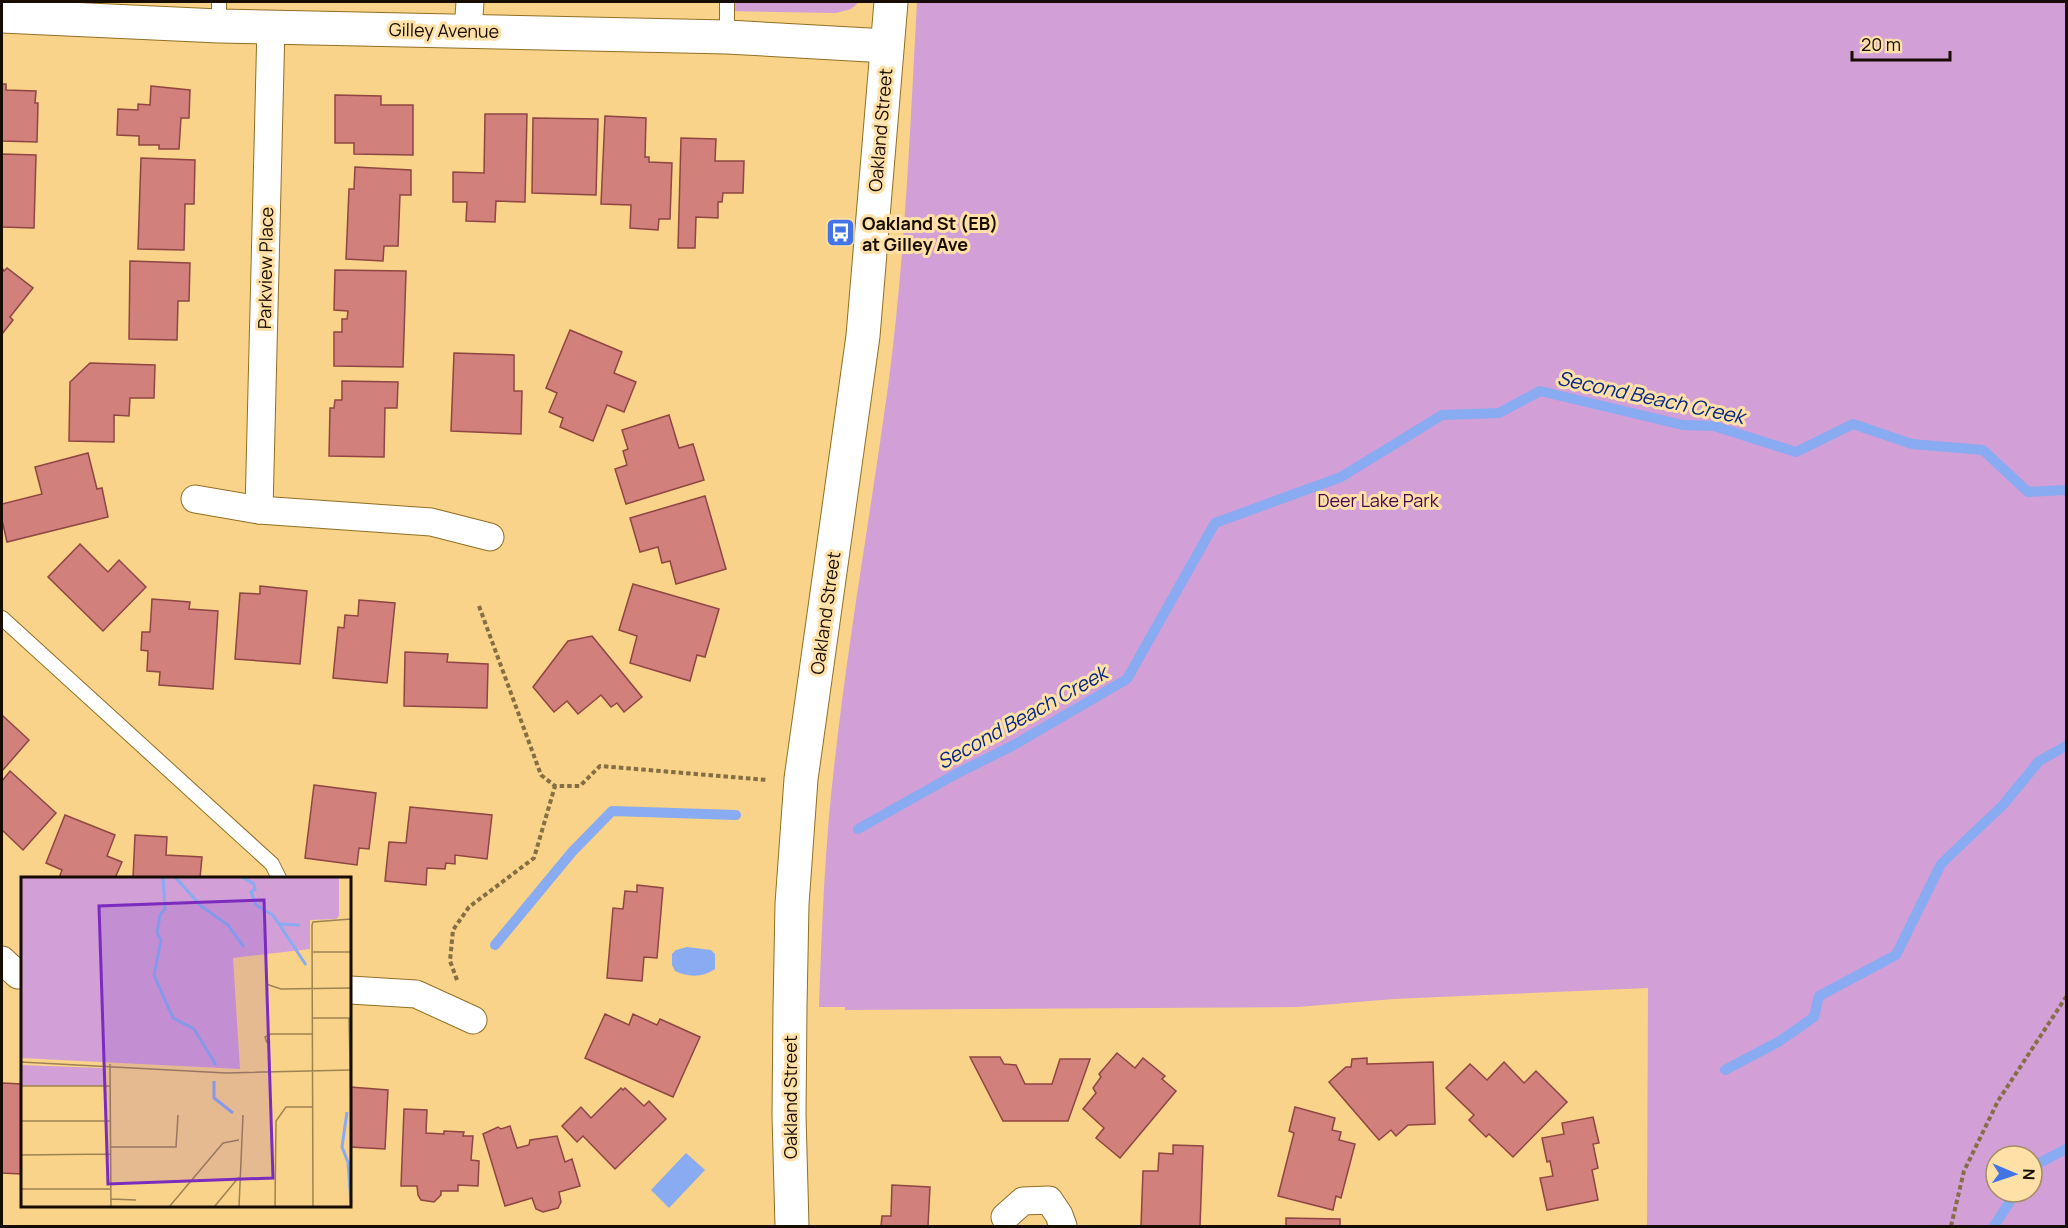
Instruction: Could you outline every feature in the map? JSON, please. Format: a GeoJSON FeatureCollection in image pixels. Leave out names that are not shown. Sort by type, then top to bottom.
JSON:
{"type":"FeatureCollection","features":[{"type":"Feature","properties":{"kind":"street","name":"Oakland Street"},"geometry":{"type":"LineString","coordinates":[[792,1227],[789,1115],[792,904],[801,779],[863,336],[891,2]]}},
{"type":"Feature","properties":{"kind":"street","name":"Gilley Avenue"},"geometry":{"type":"LineString","coordinates":[[2,16],[219,14],[271,26],[469,16],[727,37],[887,46]]}},
{"type":"Feature","properties":{"kind":"street","name":"Parkview Place"},"geometry":{"type":"LineString","coordinates":[[259,510],[271,26]]}},
{"type":"Feature","properties":{"kind":"street"},"geometry":{"type":"LineString","coordinates":[[195,499],[259,510],[431,522],[490,537]]}},
{"type":"Feature","properties":{"kind":"street"},"geometry":{"type":"LineString","coordinates":[[351,990],[416,994],[473,1020]]}},
{"type":"Feature","properties":{"kind":"street"},"geometry":{"type":"LineString","coordinates":[[1005,1217],[1023,1200],[1049,1200],[1059,1215],[1063,1227]]}},
{"type":"Feature","properties":{"kind":"lane"},"geometry":{"type":"LineString","coordinates":[[727,2],[727,37]]}},
{"type":"Feature","properties":{"kind":"lane"},"geometry":{"type":"LineString","coordinates":[[2,618],[272,864],[278,877]]}},
{"type":"Feature","properties":{"kind":"path"},"geometry":{"type":"LineString","coordinates":[[479,606],[541,775],[555,786],[580,786],[600,766],[773,780],[801,779]]}},
{"type":"Feature","properties":{"kind":"path"},"geometry":{"type":"LineString","coordinates":[[473,1020],[450,961],[453,930],[469,907],[534,858],[555,786]]}},
{"type":"Feature","properties":{"kind":"path"},"geometry":{"type":"LineString","coordinates":[[1952,1227],[1964,1171],[1998,1101],[2067,997]]}},
{"type":"Feature","properties":{"kind":"green space"},"geometry":{"type":"Polygon","coordinates":[[[727,2],[859,2],[851,9],[836,13],[727,11],[727,2]]]}},
{"type":"Feature","properties":{"kind":"green space","name":"Deer Lake Park"},"geometry":{"type":"Polygon","coordinates":[[[917,2],[2066,2],[2066,1226],[1647,1226],[1648,988],[1393,999],[1298,1007],[845,1010],[845,1007],[819,1007],[824,883],[832,790],[847,666],[894,339],[906,194],[917,2]]]}},
{"type":"Feature","properties":{"kind":"water"},"geometry":{"type":"Polygon","coordinates":[[[687,947],[711,950],[715,954],[715,969],[695,976],[675,971],[672,965],[672,954],[676,950],[687,947]]]}},
{"type":"Feature","properties":{"kind":"water"},"geometry":{"type":"Polygon","coordinates":[[[686,1153],[705,1170],[669,1208],[651,1190],[686,1153]]]}},
{"type":"Feature","properties":{"kind":"building"},"geometry":{"type":"Polygon","coordinates":[[[2,84],[6,84],[6,90],[36,91],[37,142],[2,141],[2,84]]]}},
{"type":"Feature","properties":{"kind":"building"},"geometry":{"type":"Polygon","coordinates":[[[151,86],[190,90],[189,118],[181,118],[179,149],[159,149],[159,145],[139,145],[139,136],[117,135],[118,109],[138,110],[138,104],[150,105],[151,86]]]}},
{"type":"Feature","properties":{"kind":"building"},"geometry":{"type":"Polygon","coordinates":[[[335,95],[381,96],[381,105],[413,105],[413,155],[354,154],[354,143],[335,143],[335,95]]]}},
{"type":"Feature","properties":{"kind":"building"},"geometry":{"type":"Polygon","coordinates":[[[485,114],[527,114],[525,202],[496,201],[495,222],[466,221],[467,202],[453,202],[453,172],[484,173],[485,114]]]}},
{"type":"Feature","properties":{"kind":"building"},"geometry":{"type":"Polygon","coordinates":[[[605,116],[646,118],[645,157],[649,157],[649,162],[672,163],[670,219],[659,219],[658,230],[630,228],[631,205],[601,204],[605,116]]]}},
{"type":"Feature","properties":{"kind":"building"},"geometry":{"type":"Polygon","coordinates":[[[533,118],[598,119],[596,195],[532,193],[533,118]]]}},
{"type":"Feature","properties":{"kind":"building"},"geometry":{"type":"Polygon","coordinates":[[[681,138],[716,139],[715,161],[744,161],[743,193],[723,193],[722,202],[718,202],[718,218],[696,217],[695,248],[678,248],[681,138]]]}},
{"type":"Feature","properties":{"kind":"building"},"geometry":{"type":"Polygon","coordinates":[[[2,154],[36,155],[34,228],[2,227],[2,154]]]}},
{"type":"Feature","properties":{"kind":"building"},"geometry":{"type":"Polygon","coordinates":[[[141,158],[195,160],[194,204],[185,204],[184,250],[138,249],[141,158]]]}},
{"type":"Feature","properties":{"kind":"building"},"geometry":{"type":"Polygon","coordinates":[[[355,167],[411,170],[411,195],[400,195],[398,246],[384,246],[383,261],[346,259],[349,189],[354,189],[355,167]]]}},
{"type":"Feature","properties":{"kind":"building"},"geometry":{"type":"Polygon","coordinates":[[[130,261],[190,263],[189,301],[178,301],[177,340],[129,339],[130,261]]]}},
{"type":"Feature","properties":{"kind":"building"},"geometry":{"type":"Polygon","coordinates":[[[2,268],[4,271],[7,268],[33,288],[10,317],[13,320],[2,334],[2,268]]]}},
{"type":"Feature","properties":{"kind":"building"},"geometry":{"type":"Polygon","coordinates":[[[335,270],[406,271],[403,367],[334,366],[334,332],[342,332],[342,319],[347,319],[348,311],[334,310],[335,270]]]}},
{"type":"Feature","properties":{"kind":"building"},"geometry":{"type":"Polygon","coordinates":[[[570,330],[622,352],[614,373],[636,382],[624,412],[607,405],[593,441],[560,427],[563,418],[549,412],[557,393],[546,388],[570,330]]]}},
{"type":"Feature","properties":{"kind":"building"},"geometry":{"type":"Polygon","coordinates":[[[454,353],[514,355],[514,391],[522,391],[521,434],[451,431],[454,353]]]}},
{"type":"Feature","properties":{"kind":"building"},"geometry":{"type":"Polygon","coordinates":[[[90,363],[155,365],[154,398],[130,398],[129,416],[114,415],[114,442],[69,441],[70,382],[90,363]]]}},
{"type":"Feature","properties":{"kind":"building"},"geometry":{"type":"Polygon","coordinates":[[[342,381],[398,382],[397,408],[385,408],[384,457],[329,456],[330,408],[334,408],[335,400],[342,400],[342,381]]]}},
{"type":"Feature","properties":{"kind":"building"},"geometry":{"type":"Polygon","coordinates":[[[669,415],[679,448],[693,444],[704,480],[626,504],[615,469],[627,465],[623,451],[628,449],[622,430],[669,415]]]}},
{"type":"Feature","properties":{"kind":"building"},"geometry":{"type":"Polygon","coordinates":[[[88,453],[97,489],[102,488],[108,517],[7,542],[2,520],[2,504],[42,494],[35,467],[88,453]]]}},
{"type":"Feature","properties":{"kind":"building"},"geometry":{"type":"Polygon","coordinates":[[[705,496],[726,569],[676,584],[670,561],[662,563],[658,547],[640,552],[630,518],[705,496]]]}},
{"type":"Feature","properties":{"kind":"building"},"geometry":{"type":"Polygon","coordinates":[[[80,544],[108,572],[119,560],[146,587],[103,631],[48,577],[80,544]]]}},
{"type":"Feature","properties":{"kind":"building"},"geometry":{"type":"Polygon","coordinates":[[[633,584],[719,609],[705,657],[697,655],[690,681],[630,663],[637,636],[619,630],[633,584]]]}},
{"type":"Feature","properties":{"kind":"building"},"geometry":{"type":"Polygon","coordinates":[[[260,586],[307,591],[300,664],[235,659],[240,593],[260,594],[260,586]]]}},
{"type":"Feature","properties":{"kind":"building"},"geometry":{"type":"Polygon","coordinates":[[[152,599],[190,602],[189,609],[218,611],[213,689],[159,685],[160,672],[147,671],[148,651],[141,650],[142,632],[150,632],[152,599]]]}},
{"type":"Feature","properties":{"kind":"building"},"geometry":{"type":"Polygon","coordinates":[[[359,600],[395,603],[387,683],[333,678],[338,627],[344,628],[345,615],[358,616],[359,600]]]}},
{"type":"Feature","properties":{"kind":"building"},"geometry":{"type":"Polygon","coordinates":[[[592,636],[642,697],[624,712],[617,703],[611,707],[601,695],[578,714],[567,701],[554,712],[533,687],[568,641],[592,636]]]}},
{"type":"Feature","properties":{"kind":"building"},"geometry":{"type":"Polygon","coordinates":[[[405,652],[448,654],[447,662],[488,664],[487,708],[404,706],[405,652]]]}},
{"type":"Feature","properties":{"kind":"building"},"geometry":{"type":"Polygon","coordinates":[[[2,717],[29,740],[2,771],[2,717]]]}},
{"type":"Feature","properties":{"kind":"building"},"geometry":{"type":"Polygon","coordinates":[[[10,771],[56,813],[23,850],[2,830],[2,781],[10,771]]]}},
{"type":"Feature","properties":{"kind":"building"},"geometry":{"type":"Polygon","coordinates":[[[314,785],[376,793],[369,849],[359,848],[357,865],[305,858],[314,785]]]}},
{"type":"Feature","properties":{"kind":"building"},"geometry":{"type":"Polygon","coordinates":[[[410,807],[492,815],[487,859],[455,855],[455,864],[446,863],[445,869],[427,868],[426,885],[385,881],[389,842],[406,843],[410,807]]]}},
{"type":"Feature","properties":{"kind":"building"},"geometry":{"type":"Polygon","coordinates":[[[65,815],[115,835],[107,856],[122,862],[115,877],[59,877],[62,870],[46,863],[65,815]]]}},
{"type":"Feature","properties":{"kind":"building"},"geometry":{"type":"Polygon","coordinates":[[[135,835],[167,837],[166,855],[202,857],[200,877],[133,877],[135,835]]]}},
{"type":"Feature","properties":{"kind":"building"},"geometry":{"type":"Polygon","coordinates":[[[637,885],[663,888],[657,958],[644,957],[642,981],[607,978],[613,908],[623,909],[625,891],[637,892],[637,885]]]}},
{"type":"Feature","properties":{"kind":"building"},"geometry":{"type":"Polygon","coordinates":[[[605,1014],[629,1025],[633,1014],[657,1025],[660,1019],[700,1037],[673,1097],[585,1058],[605,1014]]]}},
{"type":"Feature","properties":{"kind":"building"},"geometry":{"type":"Polygon","coordinates":[[[1117,1053],[1135,1068],[1143,1058],[1165,1076],[1162,1079],[1176,1091],[1120,1158],[1096,1138],[1104,1128],[1083,1109],[1096,1093],[1093,1088],[1101,1077],[1099,1074],[1117,1053]]]}},
{"type":"Feature","properties":{"kind":"building"},"geometry":{"type":"Polygon","coordinates":[[[970,1057],[1000,1057],[1004,1064],[1016,1065],[1025,1084],[1052,1084],[1060,1059],[1090,1059],[1068,1121],[1003,1121],[970,1057]]]}},
{"type":"Feature","properties":{"kind":"building"},"geometry":{"type":"Polygon","coordinates":[[[1367,1058],[1367,1064],[1433,1062],[1435,1124],[1408,1125],[1396,1136],[1391,1130],[1379,1140],[1329,1082],[1346,1067],[1351,1067],[1352,1059],[1367,1058]]]}},
{"type":"Feature","properties":{"kind":"building"},"geometry":{"type":"Polygon","coordinates":[[[1504,1062],[1524,1083],[1536,1071],[1567,1102],[1513,1157],[1489,1134],[1486,1137],[1469,1120],[1474,1115],[1446,1088],[1470,1064],[1487,1080],[1504,1062]]]}},
{"type":"Feature","properties":{"kind":"building"},"geometry":{"type":"Polygon","coordinates":[[[2,1083],[21,1084],[21,1174],[2,1173],[2,1083]]]}},
{"type":"Feature","properties":{"kind":"building"},"geometry":{"type":"Polygon","coordinates":[[[351,1087],[388,1090],[385,1149],[351,1147],[351,1087]]]}},
{"type":"Feature","properties":{"kind":"building"},"geometry":{"type":"Polygon","coordinates":[[[621,1088],[623,1090],[625,1088],[644,1106],[649,1101],[666,1119],[615,1169],[583,1136],[577,1142],[562,1126],[581,1107],[591,1118],[621,1088]]]}},
{"type":"Feature","properties":{"kind":"building"},"geometry":{"type":"Polygon","coordinates":[[[1295,1107],[1335,1118],[1332,1130],[1341,1132],[1339,1140],[1355,1144],[1341,1198],[1336,1196],[1333,1210],[1278,1196],[1294,1133],[1289,1131],[1295,1107]]]}},
{"type":"Feature","properties":{"kind":"building"},"geometry":{"type":"Polygon","coordinates":[[[404,1109],[427,1110],[426,1133],[464,1132],[463,1136],[473,1136],[471,1160],[479,1161],[478,1186],[458,1185],[458,1191],[441,1191],[441,1195],[434,1202],[421,1200],[417,1186],[401,1186],[404,1109]]]}},
{"type":"Feature","properties":{"kind":"building"},"geometry":{"type":"Polygon","coordinates":[[[1593,1117],[1599,1143],[1593,1144],[1598,1168],[1592,1170],[1598,1200],[1547,1210],[1540,1178],[1553,1176],[1550,1161],[1547,1162],[1542,1138],[1564,1134],[1562,1123],[1593,1117]]]}},
{"type":"Feature","properties":{"kind":"building"},"geometry":{"type":"Polygon","coordinates":[[[510,1126],[517,1148],[529,1145],[530,1140],[557,1136],[565,1162],[572,1159],[580,1186],[559,1192],[561,1202],[558,1208],[543,1212],[536,1209],[532,1198],[505,1206],[483,1134],[498,1127],[501,1129],[510,1126]]]}},
{"type":"Feature","properties":{"kind":"building"},"geometry":{"type":"Polygon","coordinates":[[[1173,1145],[1203,1146],[1200,1226],[1141,1226],[1143,1171],[1158,1171],[1159,1153],[1173,1154],[1173,1145]]]}},
{"type":"Feature","properties":{"kind":"building"},"geometry":{"type":"Polygon","coordinates":[[[892,1185],[930,1187],[928,1226],[881,1226],[882,1216],[891,1216],[892,1185]]]}},
{"type":"Feature","properties":{"kind":"building"},"geometry":{"type":"Polygon","coordinates":[[[1286,1218],[1340,1219],[1340,1226],[1286,1226],[1286,1218]]]}},
{"type":"Feature","properties":{"kind":"waterway","name":"Second Beach Creek"},"geometry":{"type":"LineString","coordinates":[[858,829],[956,774],[1012,746],[1127,679],[1215,523],[1341,477],[1442,415],[1499,413],[1540,391],[1683,425],[1714,426],[1796,452],[1853,424],[1912,444],[1983,450],[2028,492],[2066,490]]}},
{"type":"Feature","properties":{"kind":"waterway"},"geometry":{"type":"LineString","coordinates":[[1725,1070],[1780,1041],[1814,1017],[1819,996],[1896,955],[1941,864],[2003,805],[2039,761],[2066,746]]}},
{"type":"Feature","properties":{"kind":"waterway","name":"Second Beach Creek"},"geometry":{"type":"LineString","coordinates":[[495,945],[572,852],[612,811],[736,815]]}},
{"type":"Feature","properties":{"kind":"waterway"},"geometry":{"type":"LineString","coordinates":[[2044,1161],[2066,1149]]}},
{"type":"Feature","properties":{"kind":"waterway"},"geometry":{"type":"LineString","coordinates":[[1994,1226],[2008,1204]]}},
{"type":"Feature","properties":{"kind":"place","name":"Oakland St (EB) at Gilley Ave"},"geometry":{"type":"Point","coordinates":[841,233]}}]}
